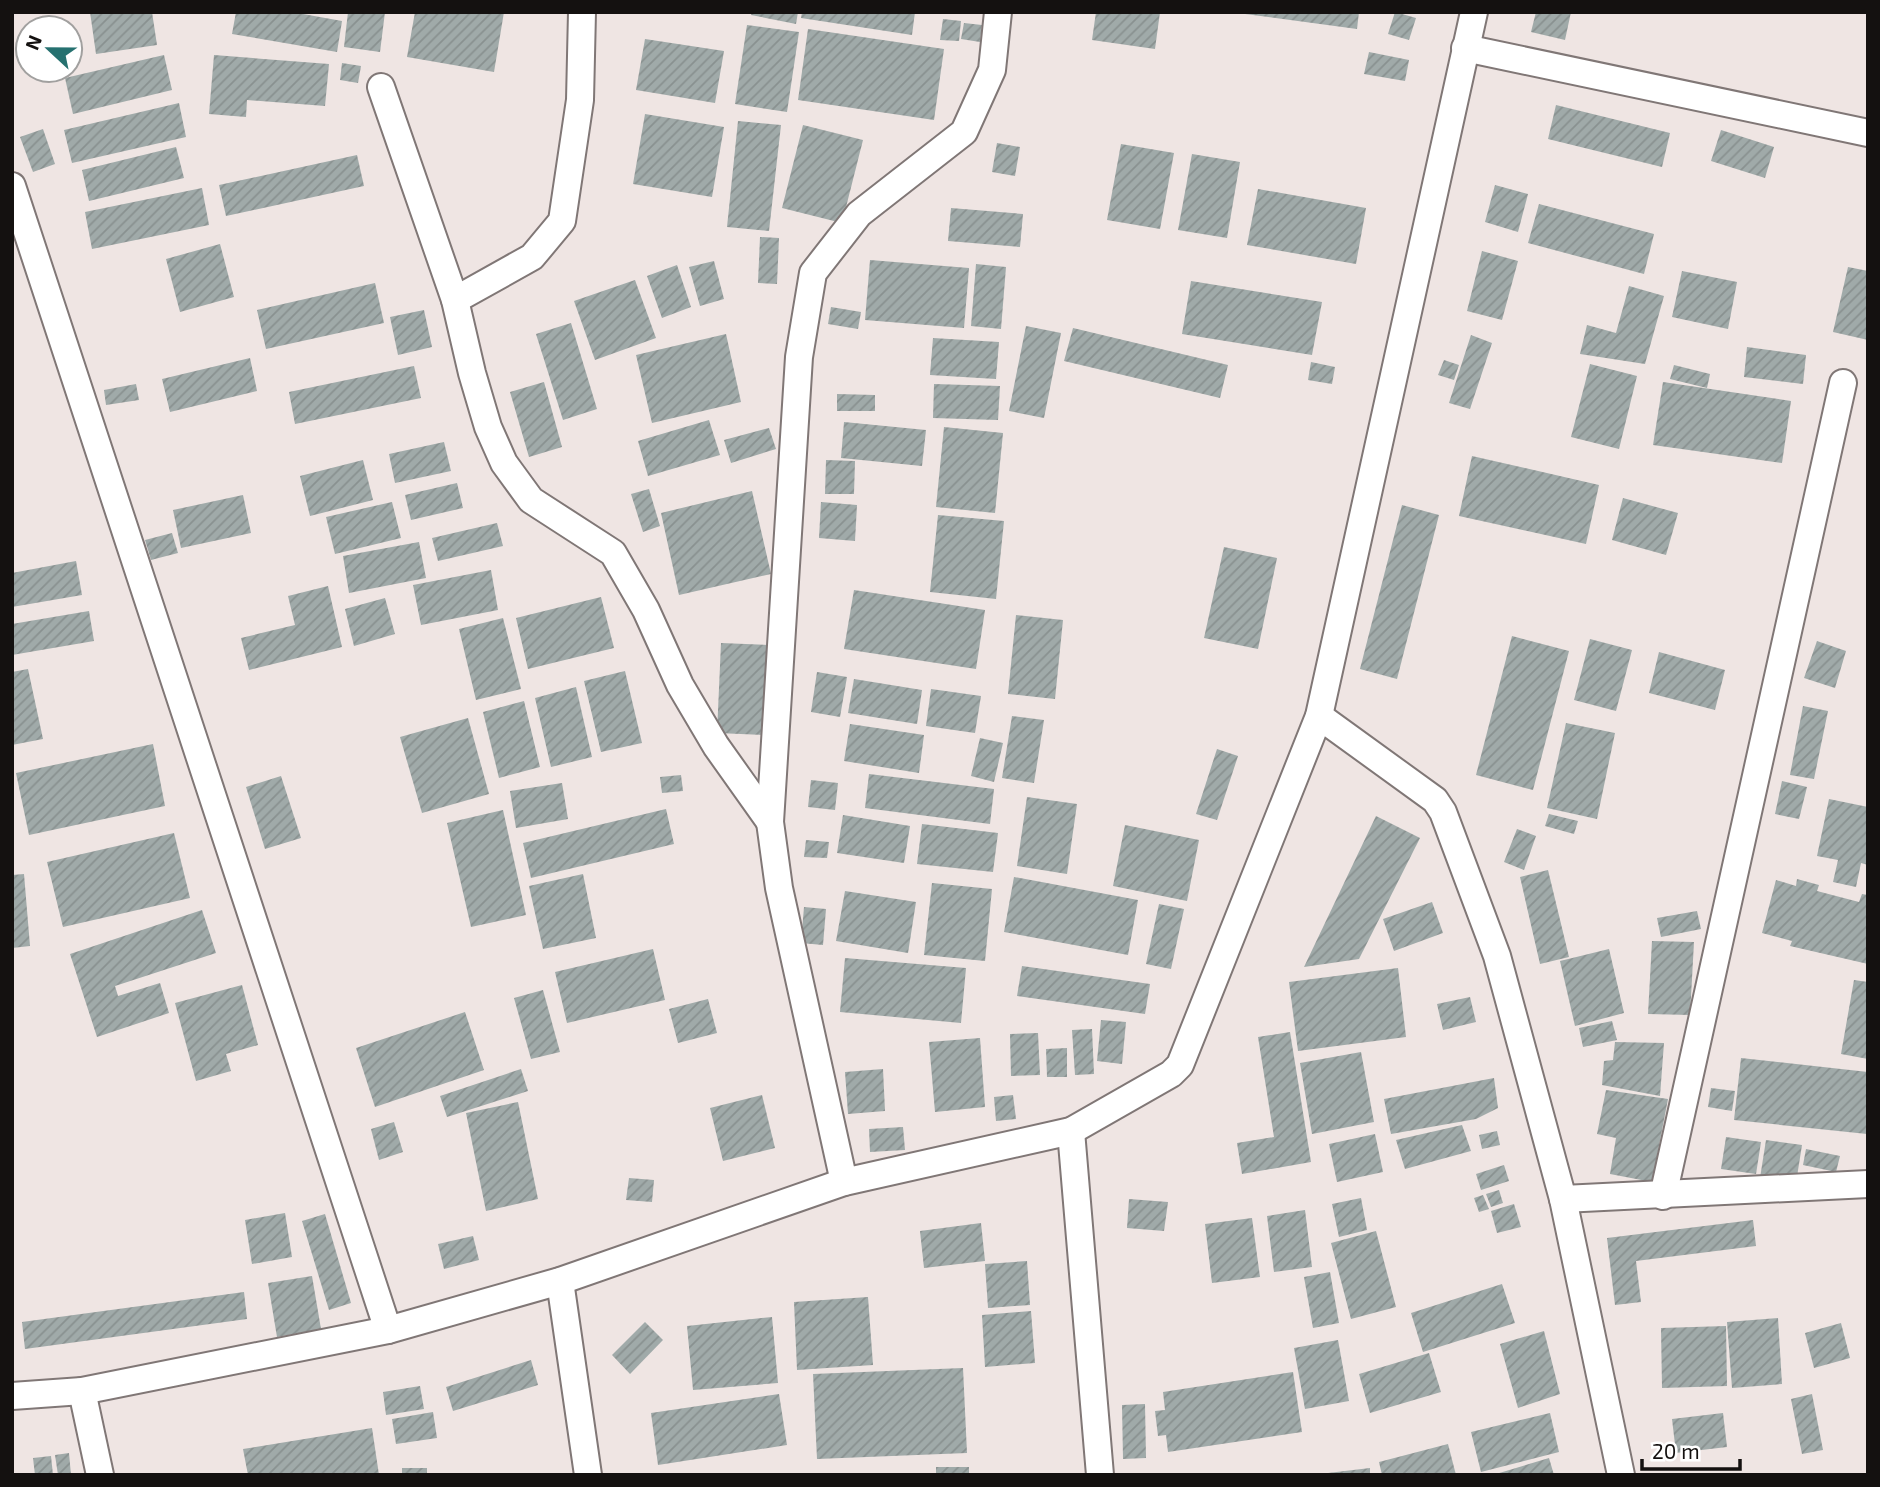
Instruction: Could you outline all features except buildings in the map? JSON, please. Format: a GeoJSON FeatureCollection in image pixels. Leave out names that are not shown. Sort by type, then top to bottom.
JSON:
{"type":"FeatureCollection","features":[{"type":"Feature","properties":{"kind":"street"},"geometry":{"type":"LineString","coordinates":[[455,300],[532,257],[562,221],[580,100],[582,12]]}},
{"type":"Feature","properties":{"kind":"street"},"geometry":{"type":"LineString","coordinates":[[844,1182],[779,888],[770,822],[799,357],[813,273],[859,214],[964,132],[992,70],[998,12]]}},
{"type":"Feature","properties":{"kind":"street"},"geometry":{"type":"LineString","coordinates":[[12,1395],[82,1391],[388,1330],[560,1281],[844,1182],[1071,1131],[1171,1074],[1180,1065],[1319,716],[1474,12]]}},
{"type":"Feature","properties":{"kind":"street"},"geometry":{"type":"LineString","coordinates":[[1465,48],[1868,133]]}},
{"type":"Feature","properties":{"kind":"street"},"geometry":{"type":"LineString","coordinates":[[381,87],[455,300],[472,373],[488,426],[504,463],[531,499],[613,554],[646,610],[680,685],[716,746],[770,822]]}},
{"type":"Feature","properties":{"kind":"street"},"geometry":{"type":"LineString","coordinates":[[14,199],[388,1330]]}},
{"type":"Feature","properties":{"kind":"street"},"geometry":{"type":"LineString","coordinates":[[1663,1195],[1843,383]]}},
{"type":"Feature","properties":{"kind":"street"},"geometry":{"type":"LineString","coordinates":[[1319,716],[1435,800],[1443,812],[1497,956],[1563,1199],[1621,1475]]}},
{"type":"Feature","properties":{"kind":"street"},"geometry":{"type":"LineString","coordinates":[[1071,1131],[1100,1475]]}},
{"type":"Feature","properties":{"kind":"street"},"geometry":{"type":"LineString","coordinates":[[1563,1199],[1868,1184]]}},
{"type":"Feature","properties":{"kind":"street"},"geometry":{"type":"LineString","coordinates":[[560,1281],[588,1475]]}},
{"type":"Feature","properties":{"kind":"street"},"geometry":{"type":"LineString","coordinates":[[82,1391],[100,1475]]}}]}
